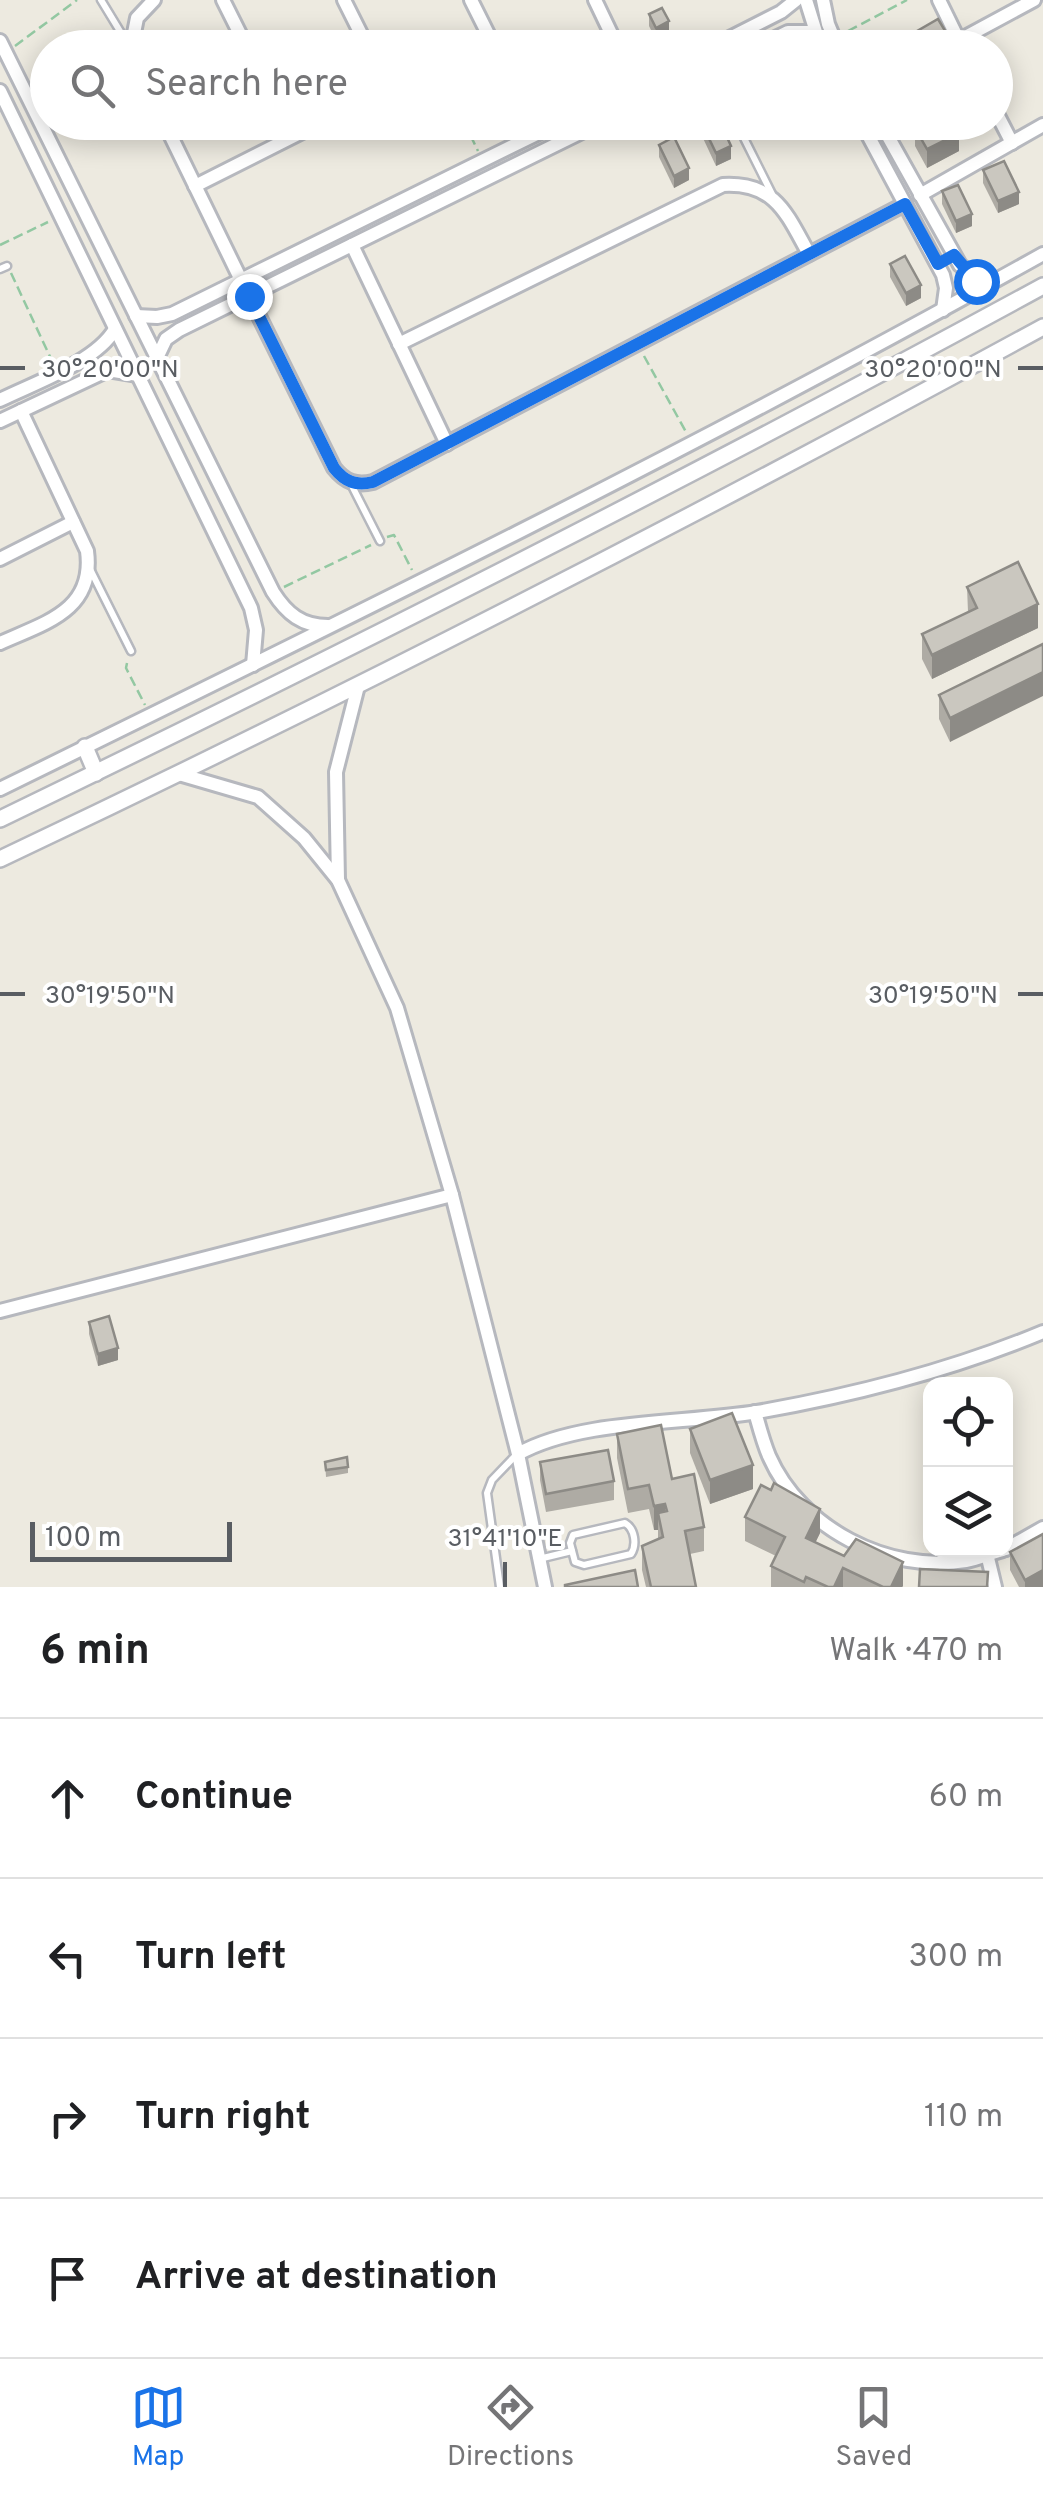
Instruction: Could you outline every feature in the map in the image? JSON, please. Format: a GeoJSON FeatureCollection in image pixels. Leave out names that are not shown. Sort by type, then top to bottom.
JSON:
{"type":"FeatureCollection","features":[{"type":"Feature","properties":{"kind":"street"},"geometry":{"type":"LineString","coordinates":[[134,30],[137,18],[154,0]]}},
{"type":"Feature","properties":{"kind":"street"},"geometry":{"type":"LineString","coordinates":[[223,0],[238,30]]}},
{"type":"Feature","properties":{"kind":"street"},"geometry":{"type":"LineString","coordinates":[[344,0],[359,30]]}},
{"type":"Feature","properties":{"kind":"street"},"geometry":{"type":"LineString","coordinates":[[472,0],[486,30]]}},
{"type":"Feature","properties":{"kind":"street"},"geometry":{"type":"LineString","coordinates":[[596,0],[610,30]]}},
{"type":"Feature","properties":{"kind":"street"},"geometry":{"type":"LineString","coordinates":[[746,30],[796,0]]}},
{"type":"Feature","properties":{"kind":"street"},"geometry":{"type":"LineString","coordinates":[[806,0],[814,30]]}},
{"type":"Feature","properties":{"kind":"street"},"geometry":{"type":"LineString","coordinates":[[823,0],[832,30]]}},
{"type":"Feature","properties":{"kind":"street"},"geometry":{"type":"LineString","coordinates":[[938,0],[953,30]]}},
{"type":"Feature","properties":{"kind":"street"},"geometry":{"type":"LineString","coordinates":[[984,30],[1034,0]]}},
{"type":"Feature","properties":{"kind":"street"},"geometry":{"type":"LineString","coordinates":[[3,47],[30,102]]}},
{"type":"Feature","properties":{"kind":"street"},"geometry":{"type":"LineString","coordinates":[[0,91],[251,608],[256,630],[253,665]]}},
{"type":"Feature","properties":{"kind":"street"},"geometry":{"type":"LineString","coordinates":[[17,126],[30,120]]}},
{"type":"Feature","properties":{"kind":"street"},"geometry":{"type":"LineString","coordinates":[[920,195],[1043,125]]}},
{"type":"Feature","properties":{"kind":"street"},"geometry":{"type":"LineString","coordinates":[[49,140],[274,592],[305,623],[331,626]]}},
{"type":"Feature","properties":{"kind":"street"},"geometry":{"type":"LineString","coordinates":[[173,140],[241,280]]}},
{"type":"Feature","properties":{"kind":"street"},"geometry":{"type":"LineString","coordinates":[[195,186],[288,140]]}},
{"type":"Feature","properties":{"kind":"street"},"geometry":{"type":"LineString","coordinates":[[136,316],[172,314],[483,161],[516,140]]}},
{"type":"Feature","properties":{"kind":"street"},"geometry":{"type":"LineString","coordinates":[[157,358],[162,345],[178,330],[565,140]]}},
{"type":"Feature","properties":{"kind":"street"},"geometry":{"type":"LineString","coordinates":[[871,140],[938,264],[946,288],[943,310]]}},
{"type":"Feature","properties":{"kind":"street"},"geometry":{"type":"LineString","coordinates":[[890,140],[954,255],[970,276],[986,286]]}},
{"type":"Feature","properties":{"kind":"street"},"geometry":{"type":"LineString","coordinates":[[399,344],[724,185],[758,188],[773,198],[809,254]]}},
{"type":"Feature","properties":{"kind":"street"},"geometry":{"type":"LineString","coordinates":[[249,296],[334,468],[351,483],[373,482],[905,204]]}},
{"type":"Feature","properties":{"kind":"street"},"geometry":{"type":"LineString","coordinates":[[352,245],[447,444]]}},
{"type":"Feature","properties":{"kind":"street"},"geometry":{"type":"LineString","coordinates":[[0,789],[419,583],[1043,254]]}},
{"type":"Feature","properties":{"kind":"street"},"geometry":{"type":"LineString","coordinates":[[938,264],[954,255]]}},
{"type":"Feature","properties":{"kind":"street"},"geometry":{"type":"LineString","coordinates":[[0,819],[458,595],[776,432],[1043,286]]}},
{"type":"Feature","properties":{"kind":"street"},"geometry":{"type":"LineString","coordinates":[[172,314],[178,330]]}},
{"type":"Feature","properties":{"kind":"street"},"geometry":{"type":"LineString","coordinates":[[0,859],[358,686],[796,462],[1043,327]]}},
{"type":"Feature","properties":{"kind":"street"},"geometry":{"type":"LineString","coordinates":[[0,400],[97,351],[116,329]]}},
{"type":"Feature","properties":{"kind":"street"},"geometry":{"type":"LineString","coordinates":[[0,421],[108,370],[138,375]]}},
{"type":"Feature","properties":{"kind":"street"},"geometry":{"type":"LineString","coordinates":[[0,644],[70,608],[86,582],[89,566],[86,551],[21,411]]}},
{"type":"Feature","properties":{"kind":"street"},"geometry":{"type":"LineString","coordinates":[[0,559],[73,522]]}},
{"type":"Feature","properties":{"kind":"street"},"geometry":{"type":"LineString","coordinates":[[338,880],[336,772],[358,686]]}},
{"type":"Feature","properties":{"kind":"street"},"geometry":{"type":"LineString","coordinates":[[84,747],[96,773]]}},
{"type":"Feature","properties":{"kind":"street"},"geometry":{"type":"LineString","coordinates":[[179,774],[258,797],[304,838],[338,880],[397,1008],[452,1195],[518,1454],[545,1587]]}},
{"type":"Feature","properties":{"kind":"street"},"geometry":{"type":"LineString","coordinates":[[0,1311],[452,1195]]}},
{"type":"Feature","properties":{"kind":"street"},"geometry":{"type":"LineString","coordinates":[[518,1454],[569,1433],[755,1412],[898,1381],[1043,1332]]}},
{"type":"Feature","properties":{"kind":"street"},"geometry":{"type":"LineString","coordinates":[[755,1412],[769,1457],[786,1484],[830,1530],[872,1552],[919,1562],[967,1561],[978,1557]]}},
{"type":"Feature","properties":{"kind":"street"},"geometry":{"type":"LineString","coordinates":[[1013,1544],[1043,1528]]}},
{"type":"Feature","properties":{"kind":"street"},"geometry":{"type":"LineString","coordinates":[[988,1557],[995,1587]]}},
{"type":"Feature","properties":{"kind":"lane"},"geometry":{"type":"LineString","coordinates":[[101,0],[119,30]]}},
{"type":"Feature","properties":{"kind":"lane"},"geometry":{"type":"LineString","coordinates":[[745,140],[773,198]]}},
{"type":"Feature","properties":{"kind":"lane"},"geometry":{"type":"LineString","coordinates":[[351,483],[380,541]]}},
{"type":"Feature","properties":{"kind":"lane"},"geometry":{"type":"LineString","coordinates":[[89,566],[131,651]]}},
{"type":"Feature","properties":{"kind":"lane"},"geometry":{"type":"LineString","coordinates":[[500,1587],[486,1493],[492,1480],[518,1454]]}},
{"type":"Feature","properties":{"kind":"lane"},"geometry":{"type":"LineString","coordinates":[[624,1524],[632,1530],[634,1549],[626,1556],[579,1565],[572,1552],[573,1535],[624,1524]]}},
{"type":"Feature","properties":{"kind":"lane"},"geometry":{"type":"LineString","coordinates":[[539,1559],[572,1552]]}},
{"type":"Feature","properties":{"kind":"path"},"geometry":{"type":"LineString","coordinates":[[3,47],[77,0]]}},
{"type":"Feature","properties":{"kind":"path"},"geometry":{"type":"LineString","coordinates":[[857,30],[907,0]]}},
{"type":"Feature","properties":{"kind":"path"},"geometry":{"type":"LineString","coordinates":[[473,140],[483,161]]}},
{"type":"Feature","properties":{"kind":"path"},"geometry":{"type":"LineString","coordinates":[[0,245],[61,216]]}},
{"type":"Feature","properties":{"kind":"path"},"geometry":{"type":"LineString","coordinates":[[4,268],[57,371]]}},
{"type":"Feature","properties":{"kind":"path"},"geometry":{"type":"LineString","coordinates":[[638,344],[692,442]]}},
{"type":"Feature","properties":{"kind":"path"},"geometry":{"type":"LineString","coordinates":[[274,592],[394,536],[419,583]]}},
{"type":"Feature","properties":{"kind":"path"},"geometry":{"type":"LineString","coordinates":[[131,651],[126,668],[150,715]]}},
{"type":"Feature","properties":{"kind":"building"},"geometry":{"type":"Polygon","coordinates":[[[662,8],[669,21],[656,28],[649,14],[662,8]]]}},
{"type":"Feature","properties":{"kind":"building"},"geometry":{"type":"Polygon","coordinates":[[[938,19],[945,30],[919,30],[938,19]]]}},
{"type":"Feature","properties":{"kind":"building"},"geometry":{"type":"Polygon","coordinates":[[[675,140],[689,168],[674,176],[659,145],[675,140]]]}},
{"type":"Feature","properties":{"kind":"building"},"geometry":{"type":"Polygon","coordinates":[[[710,140],[728,140],[731,146],[716,153],[710,140]]]}},
{"type":"Feature","properties":{"kind":"building"},"geometry":{"type":"Polygon","coordinates":[[[922,140],[945,140],[927,149],[922,140]]]}},
{"type":"Feature","properties":{"kind":"building"},"geometry":{"type":"Polygon","coordinates":[[[1004,161],[1019,192],[998,201],[983,170],[1004,161]]]}},
{"type":"Feature","properties":{"kind":"building"},"geometry":{"type":"Polygon","coordinates":[[[958,185],[972,214],[956,221],[942,191],[958,185]]]}},
{"type":"Feature","properties":{"kind":"building"},"geometry":{"type":"Polygon","coordinates":[[[905,256],[921,285],[906,293],[890,264],[905,256]]]}},
{"type":"Feature","properties":{"kind":"building"},"geometry":{"type":"Polygon","coordinates":[[[1018,562],[1038,604],[932,655],[922,634],[977,608],[967,587],[1018,562]]]}},
{"type":"Feature","properties":{"kind":"building"},"geometry":{"type":"Polygon","coordinates":[[[1043,644],[1043,672],[950,718],[939,695],[1043,644]]]}},
{"type":"Feature","properties":{"kind":"building"},"geometry":{"type":"Polygon","coordinates":[[[109,1316],[118,1348],[98,1354],[89,1322],[109,1316]]]}},
{"type":"Feature","properties":{"kind":"building"},"geometry":{"type":"Polygon","coordinates":[[[732,1413],[753,1465],[710,1480],[690,1429],[732,1413]]]}},
{"type":"Feature","properties":{"kind":"building"},"geometry":{"type":"Polygon","coordinates":[[[661,1425],[672,1479],[694,1474],[704,1527],[685,1531],[696,1587],[651,1587],[642,1546],[663,1537],[658,1513],[667,1511],[665,1504],[654,1506],[649,1485],[628,1489],[617,1434],[661,1425]]]}},
{"type":"Feature","properties":{"kind":"building"},"geometry":{"type":"Polygon","coordinates":[[[608,1450],[614,1481],[546,1494],[540,1462],[608,1450]]]}},
{"type":"Feature","properties":{"kind":"building"},"geometry":{"type":"Polygon","coordinates":[[[347,1457],[348,1467],[326,1470],[325,1462],[347,1457]]]}},
{"type":"Feature","properties":{"kind":"building"},"geometry":{"type":"Polygon","coordinates":[[[774,1483],[820,1509],[806,1538],[844,1556],[856,1539],[903,1562],[891,1587],[843,1568],[834,1587],[828,1587],[806,1577],[804,1582],[771,1566],[785,1537],[745,1517],[761,1485],[771,1490],[774,1483]]]}},
{"type":"Feature","properties":{"kind":"building"},"geometry":{"type":"Polygon","coordinates":[[[1043,1534],[1043,1570],[1025,1580],[1013,1550],[1043,1534]]]}},
{"type":"Feature","properties":{"kind":"building"},"geometry":{"type":"Polygon","coordinates":[[[920,1569],[988,1572],[987,1587],[919,1587],[920,1569]]]}},
{"type":"Feature","properties":{"kind":"building"},"geometry":{"type":"Polygon","coordinates":[[[635,1570],[638,1587],[565,1587],[565,1585],[635,1570]]]}},
{"type":"Feature","properties":{"kind":"route"},"geometry":{"type":"LineString","coordinates":[[249,296],[334,468],[351,483],[362,484],[373,482],[905,204],[938,264],[954,255],[976,281]]}}]}
